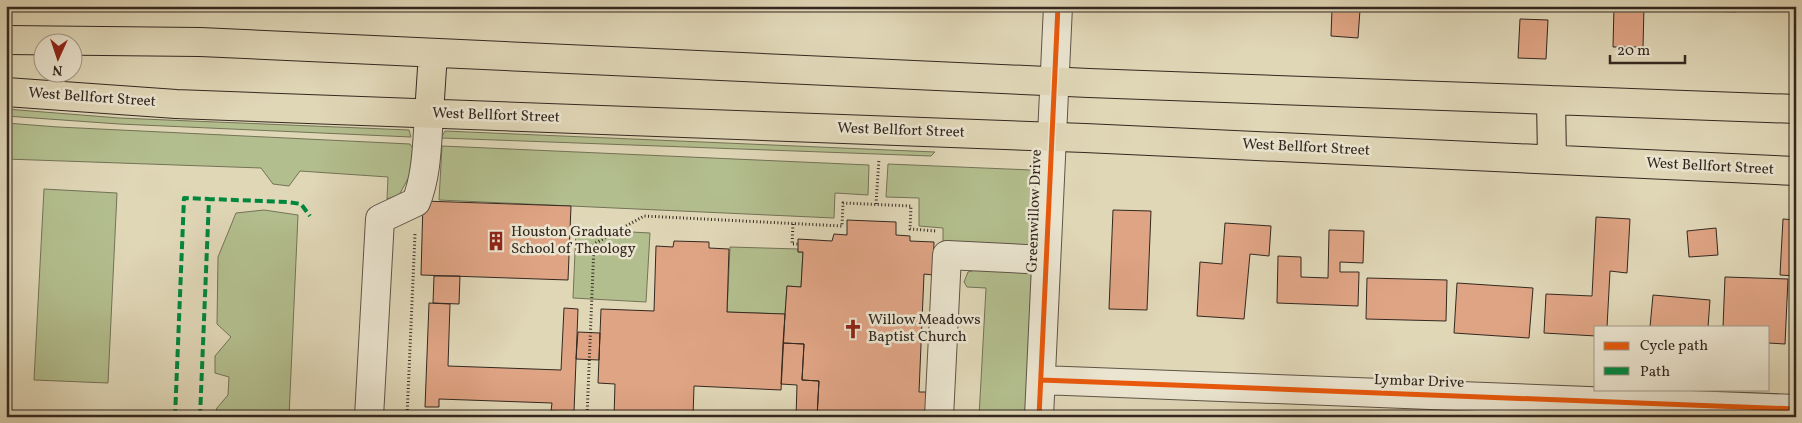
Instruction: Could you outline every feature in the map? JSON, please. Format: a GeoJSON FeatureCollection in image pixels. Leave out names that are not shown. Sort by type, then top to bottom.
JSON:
{"type":"FeatureCollection","features":[{"type":"Feature","properties":{"kind":"main road"},"geometry":{"type":"LineString","coordinates":[[6,40],[200,42],[1054,81],[1796,109]]}},
{"type":"Feature","properties":{"kind":"main road"},"geometry":{"type":"LineString","coordinates":[[429,114],[432,53]]}},
{"type":"Feature","properties":{"kind":"main road","name":"West Bellfort Street"},"geometry":{"type":"LineString","coordinates":[[6,92],[176,104],[1051,137],[1796,171]]}},
{"type":"Feature","properties":{"kind":"main road"},"geometry":{"type":"LineString","coordinates":[[1551,100],[1552,159]]}},
{"type":"Feature","properties":{"kind":"street","name":"Greenwillow Drive"},"geometry":{"type":"LineString","coordinates":[[1039,417],[1058,6]]}},
{"type":"Feature","properties":{"kind":"street"},"geometry":{"type":"LineString","coordinates":[[369,417],[380,219],[416,202],[423,178],[429,114]]}},
{"type":"Feature","properties":{"kind":"street"},"geometry":{"type":"LineString","coordinates":[[939,417],[947,256],[1046,260]]}},
{"type":"Feature","properties":{"kind":"street","name":"Lymbar Drive"},"geometry":{"type":"LineString","coordinates":[[1041,380],[1796,408]]}},
{"type":"Feature","properties":{"kind":"path"},"geometry":{"type":"LineString","coordinates":[[876,204],[879,159]]}},
{"type":"Feature","properties":{"kind":"path"},"geometry":{"type":"LineString","coordinates":[[587,417],[594,244],[644,216],[842,226],[843,203],[911,206],[910,229],[940,231],[939,245],[947,256]]}},
{"type":"Feature","properties":{"kind":"path"},"geometry":{"type":"LineString","coordinates":[[793,224],[792,244],[798,244]]}},
{"type":"Feature","properties":{"kind":"path"},"geometry":{"type":"LineString","coordinates":[[407,417],[415,234]]}},
{"type":"Feature","properties":{"kind":"green space"},"geometry":{"type":"Polygon","coordinates":[[[6,109],[119,118],[409,130],[411,137],[119,124],[6,116],[6,109]]]}},
{"type":"Feature","properties":{"kind":"green space"},"geometry":{"type":"Polygon","coordinates":[[[6,123],[410,144],[414,150],[409,177],[399,195],[387,199],[388,177],[300,171],[289,186],[273,184],[261,168],[6,159],[6,123]]]}},
{"type":"Feature","properties":{"kind":"green space"},"geometry":{"type":"Polygon","coordinates":[[[445,131],[935,152],[931,156],[441,138],[445,131]]]}},
{"type":"Feature","properties":{"kind":"green space"},"geometry":{"type":"Polygon","coordinates":[[[442,146],[869,165],[868,195],[835,193],[834,218],[439,200],[442,146]]]}},
{"type":"Feature","properties":{"kind":"green space"},"geometry":{"type":"Polygon","coordinates":[[[888,164],[1031,170],[1039,178],[1036,248],[943,244],[943,228],[919,226],[919,198],[886,197],[888,164]]]}},
{"type":"Feature","properties":{"kind":"green space"},"geometry":{"type":"Polygon","coordinates":[[[44,189],[117,193],[108,383],[34,380],[44,189]]]}},
{"type":"Feature","properties":{"kind":"green space"},"geometry":{"type":"Polygon","coordinates":[[[264,210],[298,215],[289,417],[214,417],[217,408],[228,395],[229,377],[215,373],[215,356],[231,337],[217,324],[218,257],[236,213],[264,210]]]}},
{"type":"Feature","properties":{"kind":"green space"},"geometry":{"type":"Polygon","coordinates":[[[576,229],[650,233],[646,302],[573,298],[576,229]]]}},
{"type":"Feature","properties":{"kind":"green space"},"geometry":{"type":"Polygon","coordinates":[[[730,247],[798,249],[798,252],[803,252],[801,287],[787,286],[785,314],[727,312],[730,247]]]}},
{"type":"Feature","properties":{"kind":"green space"},"geometry":{"type":"Polygon","coordinates":[[[979,269],[1034,271],[1030,417],[979,417],[986,288],[967,287],[964,282],[968,272],[979,269]]]}},
{"type":"Feature","properties":{"kind":"building"},"geometry":{"type":"Polygon","coordinates":[[[1159,6],[1187,6],[1187,10],[1158,8],[1159,6]]]}},
{"type":"Feature","properties":{"kind":"building"},"geometry":{"type":"Polygon","coordinates":[[[1614,6],[1644,6],[1643,47],[1613,47],[1614,6]]]}},
{"type":"Feature","properties":{"kind":"building"},"geometry":{"type":"Polygon","coordinates":[[[1652,6],[1736,6],[1736,12],[1652,9],[1652,6]]]}},
{"type":"Feature","properties":{"kind":"building"},"geometry":{"type":"Polygon","coordinates":[[[1332,9],[1360,10],[1358,38],[1331,36],[1332,9]]]}},
{"type":"Feature","properties":{"kind":"building"},"geometry":{"type":"Polygon","coordinates":[[[1520,19],[1548,20],[1546,59],[1518,58],[1520,19]]]}},
{"type":"Feature","properties":{"kind":"building","name":"Houston Graduate School of Theology"},"geometry":{"type":"Polygon","coordinates":[[[423,201],[571,206],[568,280],[421,275],[423,201]]]}},
{"type":"Feature","properties":{"kind":"building"},"geometry":{"type":"Polygon","coordinates":[[[1113,210],[1151,211],[1147,310],[1109,309],[1113,210]]]}},
{"type":"Feature","properties":{"kind":"building"},"geometry":{"type":"Polygon","coordinates":[[[1596,217],[1630,219],[1627,273],[1610,271],[1607,326],[1594,326],[1594,336],[1544,333],[1546,294],[1592,296],[1596,217]]]}},
{"type":"Feature","properties":{"kind":"building"},"geometry":{"type":"Polygon","coordinates":[[[1783,219],[1796,220],[1796,276],[1780,275],[1783,219]]]}},
{"type":"Feature","properties":{"kind":"building","name":"Willow Meadows Baptist Church"},"geometry":{"type":"Polygon","coordinates":[[[847,220],[896,222],[896,235],[910,236],[910,241],[934,242],[933,275],[924,274],[919,392],[926,392],[925,417],[817,417],[819,381],[802,380],[804,344],[783,343],[787,286],[801,287],[803,252],[798,252],[798,239],[832,241],[834,234],[847,235],[847,220]]]}},
{"type":"Feature","properties":{"kind":"building"},"geometry":{"type":"Polygon","coordinates":[[[1225,223],[1271,226],[1269,256],[1250,254],[1244,319],[1197,316],[1200,262],[1222,264],[1225,223]]]}},
{"type":"Feature","properties":{"kind":"building"},"geometry":{"type":"Polygon","coordinates":[[[1716,228],[1718,255],[1689,257],[1687,231],[1716,228]]]}},
{"type":"Feature","properties":{"kind":"building"},"geometry":{"type":"Polygon","coordinates":[[[1329,230],[1364,231],[1363,263],[1340,262],[1340,272],[1359,272],[1358,306],[1277,303],[1278,256],[1301,257],[1301,277],[1328,278],[1329,230]]]}},
{"type":"Feature","properties":{"kind":"building"},"geometry":{"type":"Polygon","coordinates":[[[674,241],[709,242],[709,248],[729,249],[727,312],[785,314],[781,390],[694,386],[693,417],[614,417],[615,384],[598,383],[601,309],[654,311],[656,246],[673,247],[674,241]]]}},
{"type":"Feature","properties":{"kind":"building"},"geometry":{"type":"Polygon","coordinates":[[[434,276],[460,276],[459,304],[433,303],[434,276]]]}},
{"type":"Feature","properties":{"kind":"building"},"geometry":{"type":"Polygon","coordinates":[[[1725,277],[1788,279],[1785,344],[1770,343],[1770,326],[1723,326],[1725,277]]]}},
{"type":"Feature","properties":{"kind":"building"},"geometry":{"type":"Polygon","coordinates":[[[1367,278],[1447,280],[1446,321],[1366,319],[1367,278]]]}},
{"type":"Feature","properties":{"kind":"building"},"geometry":{"type":"Polygon","coordinates":[[[1457,283],[1533,288],[1529,338],[1454,333],[1457,283]]]}},
{"type":"Feature","properties":{"kind":"building"},"geometry":{"type":"Polygon","coordinates":[[[1653,295],[1710,300],[1708,326],[1650,326],[1653,295]]]}},
{"type":"Feature","properties":{"kind":"building"},"geometry":{"type":"Polygon","coordinates":[[[429,303],[450,304],[448,366],[561,370],[564,308],[578,309],[574,412],[551,411],[552,403],[439,399],[439,407],[425,407],[429,303]]]}},
{"type":"Feature","properties":{"kind":"building"},"geometry":{"type":"Polygon","coordinates":[[[578,332],[600,333],[599,360],[576,359],[578,332]]]}},
{"type":"Feature","properties":{"kind":"building"},"geometry":{"type":"Polygon","coordinates":[[[783,343],[804,344],[802,380],[819,381],[817,417],[796,417],[797,385],[781,384],[783,343]]]}},
{"type":"Feature","properties":{"kind":"marked path"},"geometry":{"type":"LineString","coordinates":[[175,417],[184,198],[209,199]]}},
{"type":"Feature","properties":{"kind":"marked path"},"geometry":{"type":"LineString","coordinates":[[200,417],[209,199],[301,204],[310,216]]}},
{"type":"Feature","properties":{"kind":"cycle path"},"geometry":{"type":"LineString","coordinates":[[1039,417],[1058,6]]}},
{"type":"Feature","properties":{"kind":"cycle path"},"geometry":{"type":"LineString","coordinates":[[1041,380],[1796,409]]}},
{"type":"Feature","properties":{"kind":"place","name":"Houston Graduate School of Theology"},"geometry":{"type":"Point","coordinates":[496,241]}},
{"type":"Feature","properties":{"kind":"place","name":"Willow Meadows Baptist Church"},"geometry":{"type":"Point","coordinates":[853,329]}}]}
